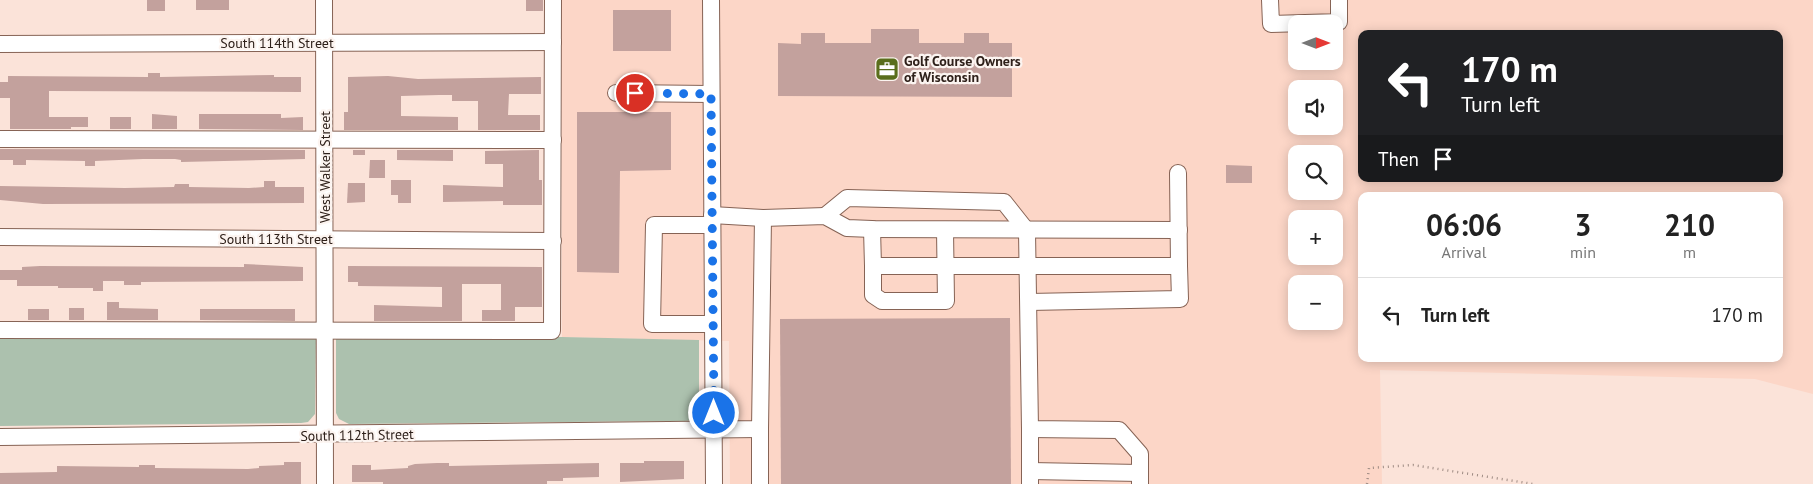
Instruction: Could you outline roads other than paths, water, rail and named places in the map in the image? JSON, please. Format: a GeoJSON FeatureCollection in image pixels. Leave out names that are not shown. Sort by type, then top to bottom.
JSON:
{"type":"FeatureCollection","features":[{"type":"Feature","properties":{"kind":"street","name":"West Walker Street"},"geometry":{"type":"LineString","coordinates":[[324,0],[325,484]]}},
{"type":"Feature","properties":{"kind":"street"},"geometry":{"type":"LineString","coordinates":[[0,330],[552,332],[553,0]]}},
{"type":"Feature","properties":{"kind":"street"},"geometry":{"type":"LineString","coordinates":[[711,0],[714,484]]}},
{"type":"Feature","properties":{"kind":"street"},"geometry":{"type":"LineString","coordinates":[[1270,0],[1271,24],[1339,22],[1339,0]]}},
{"type":"Feature","properties":{"kind":"street","name":"South 114th Street"},"geometry":{"type":"LineString","coordinates":[[0,44],[553,42]]}},
{"type":"Feature","properties":{"kind":"street"},"geometry":{"type":"LineString","coordinates":[[616,93],[711,94]]}},
{"type":"Feature","properties":{"kind":"street"},"geometry":{"type":"LineString","coordinates":[[0,138],[553,140]]}},
{"type":"Feature","properties":{"kind":"street"},"geometry":{"type":"LineString","coordinates":[[1029,302],[1180,299],[1178,173]]}},
{"type":"Feature","properties":{"kind":"street"},"geometry":{"type":"LineString","coordinates":[[825,216],[847,198],[1004,202],[1027,231],[1030,478],[1140,479],[1140,454],[1120,430],[1030,428]]}},
{"type":"Feature","properties":{"kind":"street"},"geometry":{"type":"LineString","coordinates":[[713,324],[652,324],[654,225],[712,220],[825,216],[847,228],[872,229],[1179,230]]}},
{"type":"Feature","properties":{"kind":"street"},"geometry":{"type":"LineString","coordinates":[[760,484],[762,218]]}},
{"type":"Feature","properties":{"kind":"street"},"geometry":{"type":"LineString","coordinates":[[872,229],[872,295],[882,302],[946,302],[946,230]]}},
{"type":"Feature","properties":{"kind":"street","name":"South 113th Street"},"geometry":{"type":"LineString","coordinates":[[0,237],[553,241]]}},
{"type":"Feature","properties":{"kind":"street"},"geometry":{"type":"LineString","coordinates":[[873,266],[1179,266]]}},
{"type":"Feature","properties":{"kind":"street","name":"South 112th Street"},"geometry":{"type":"LineString","coordinates":[[0,438],[760,430]]}},
{"type":"Feature","properties":{"kind":"place","name":"Golf Course Owners of Wisconsin"},"geometry":{"type":"Point","coordinates":[887,69]}}]}
